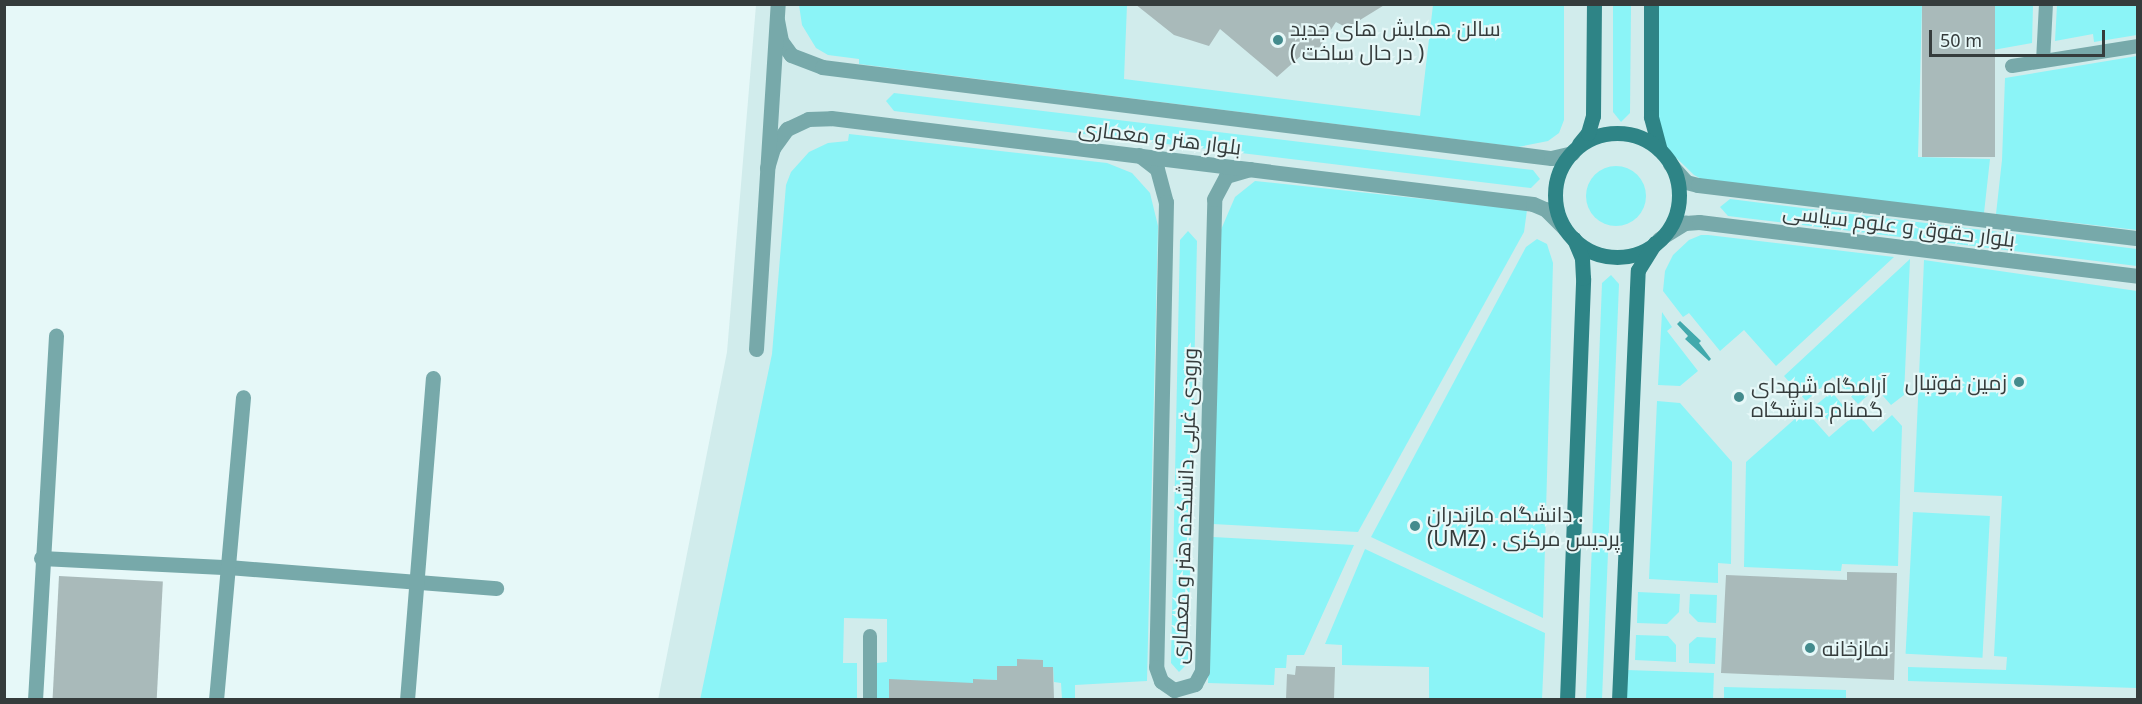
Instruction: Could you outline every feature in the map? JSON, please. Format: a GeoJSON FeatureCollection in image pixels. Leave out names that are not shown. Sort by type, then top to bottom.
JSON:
{"type":"FeatureCollection","features":[{"type":"Feature","properties":{"kind":"main road"},"geometry":{"type":"LineString","coordinates":[[1567,699],[1583,278],[1582,258],[1557,210],[1555,190],[1560,170],[1587,137],[1593,116],[1594,4]]}},
{"type":"Feature","properties":{"kind":"main road"},"geometry":{"type":"LineString","coordinates":[[1619,699],[1638,270],[1671,223],[1678,203],[1677,183],[1666,158],[1654,139],[1651,117],[1651,4]]}},
{"type":"Feature","properties":{"kind":"main road"},"geometry":{"type":"LineString","coordinates":[[1574,151],[1600,135],[1620,133],[1646,140],[1666,158]]}},
{"type":"Feature","properties":{"kind":"main road"},"geometry":{"type":"LineString","coordinates":[[1569,234],[1591,251],[1610,256],[1630,255],[1657,241]]}},
{"type":"Feature","properties":{"kind":"street"},"geometry":{"type":"LineString","coordinates":[[756,348],[778,4]]}},
{"type":"Feature","properties":{"kind":"street","name":"بلوار هنر و معماری"},"geometry":{"type":"LineString","coordinates":[[777,20],[781,41],[792,55],[822,67],[1551,158],[1574,151]]}},
{"type":"Feature","properties":{"kind":"street","name":"بلوار هنر و معماری"},"geometry":{"type":"LineString","coordinates":[[767,168],[781,135],[793,125],[816,117],[1533,204],[1545,209],[1569,234]]}},
{"type":"Feature","properties":{"kind":"street","name":"ورودی غربی دانشکده هنر و معماری"},"geometry":{"type":"LineString","coordinates":[[1139,155],[1157,169],[1166,202],[1156,667],[1161,681],[1174,690],[1195,684],[1202,671],[1214,199],[1226,176],[1250,169]]}},
{"type":"Feature","properties":{"kind":"street","name":"بلوار حقوق و علوم سیاسی"},"geometry":{"type":"LineString","coordinates":[[1666,158],[1686,182],[1698,185],[2138,238]]}},
{"type":"Feature","properties":{"kind":"street","name":"بلوار حقوق و علوم سیاسی"},"geometry":{"type":"LineString","coordinates":[[1657,241],[1685,223],[1699,222],[2138,276]]}},
{"type":"Feature","properties":{"kind":"street"},"geometry":{"type":"LineString","coordinates":[[35,699],[41,558],[56,336]]}},
{"type":"Feature","properties":{"kind":"street"},"geometry":{"type":"LineString","coordinates":[[407,699],[433,378]]}},
{"type":"Feature","properties":{"kind":"street"},"geometry":{"type":"LineString","coordinates":[[216,699],[243,397]]}},
{"type":"Feature","properties":{"kind":"street"},"geometry":{"type":"LineString","coordinates":[[41,558],[228,567],[496,588]]}},
{"type":"Feature","properties":{"kind":"lane"},"geometry":{"type":"LineString","coordinates":[[2043,61],[2046,4]]}},
{"type":"Feature","properties":{"kind":"lane"},"geometry":{"type":"LineString","coordinates":[[2012,66],[2138,46]]}},
{"type":"Feature","properties":{"kind":"lane"},"geometry":{"type":"LineString","coordinates":[[870,636],[870,699]]}},
{"type":"Feature","properties":{"kind":"shaded area","name":"دانشگاه مازندران . (UMZ) . پردیس مرکزی"},"geometry":{"type":"Polygon","coordinates":[[[756,5],[2137,5],[2137,699],[658,700],[727,352],[756,5]]]}},
{"type":"Feature","properties":{"kind":"shaded area"},"geometry":{"type":"Polygon","coordinates":[[[799,5],[1127,5],[1124,79],[1420,116],[1433,5],[1564,5],[1564,120],[1559,133],[1548,141],[1518,147],[859,64],[859,59],[828,55],[816,48],[802,25],[799,5]]]}},
{"type":"Feature","properties":{"kind":"shaded area"},"geometry":{"type":"Polygon","coordinates":[[[1613,5],[1631,5],[1630,113],[1621,122],[1613,112],[1613,5]]]}},
{"type":"Feature","properties":{"kind":"shaded area"},"geometry":{"type":"Polygon","coordinates":[[[1659,5],[1922,5],[1918,157],[1990,159],[1984,213],[1705,181],[1694,175],[1661,143],[1657,110],[1659,5]]]}},
{"type":"Feature","properties":{"kind":"shaded area"},"geometry":{"type":"Polygon","coordinates":[[[1995,5],[2033,5],[2032,43],[1993,50],[1995,5]]]}},
{"type":"Feature","properties":{"kind":"shaded area"},"geometry":{"type":"Polygon","coordinates":[[[2057,5],[2137,5],[2137,35],[2094,42],[2093,34],[2055,41],[2057,5]]]}},
{"type":"Feature","properties":{"kind":"shaded area"},"geometry":{"type":"Polygon","coordinates":[[[2137,56],[2137,230],[1996,214],[2002,160],[2005,78],[2137,56]]]}},
{"type":"Feature","properties":{"kind":"shaded area"},"geometry":{"type":"Polygon","coordinates":[[[894,93],[1533,170],[1540,179],[1531,188],[894,111],[886,101],[894,93]]]}},
{"type":"Feature","properties":{"kind":"shaded area"},"geometry":{"type":"Polygon","coordinates":[[[849,134],[1107,163],[1132,173],[1150,193],[1158,226],[1147,681],[1075,685],[1075,699],[1062,699],[1061,683],[1054,682],[1053,667],[1043,667],[1043,660],[1018,659],[1017,666],[997,666],[997,680],[973,679],[973,699],[938,698],[889,680],[889,699],[877,699],[877,663],[887,662],[887,619],[844,618],[843,663],[857,663],[857,699],[700,700],[772,354],[786,185],[791,172],[809,152],[828,143],[848,141],[849,134]]]}},
{"type":"Feature","properties":{"kind":"shaded area"},"geometry":{"type":"Polygon","coordinates":[[[1610,166],[1622,166],[1638,174],[1644,184],[1646,196],[1644,208],[1638,218],[1622,226],[1610,226],[1594,218],[1586,202],[1586,190],[1594,174],[1610,166]]]}},
{"type":"Feature","properties":{"kind":"shaded area"},"geometry":{"type":"Polygon","coordinates":[[[1255,181],[1527,210],[1524,232],[1358,532],[1213,524],[1220,232],[1235,197],[1255,181]]]}},
{"type":"Feature","properties":{"kind":"shaded area"},"geometry":{"type":"Polygon","coordinates":[[[1730,199],[2137,249],[2137,266],[1728,216],[1720,207],[1730,199]]]}},
{"type":"Feature","properties":{"kind":"shaded area"},"geometry":{"type":"Polygon","coordinates":[[[1188,231],[1197,241],[1188,663],[1179,672],[1171,663],[1180,240],[1188,231]]]}},
{"type":"Feature","properties":{"kind":"shaded area"},"geometry":{"type":"Polygon","coordinates":[[[1701,235],[1894,257],[1776,366],[1744,330],[1720,351],[1689,313],[1683,317],[1663,291],[1665,271],[1673,255],[1689,240],[1701,235]]]}},
{"type":"Feature","properties":{"kind":"shaded area"},"geometry":{"type":"Polygon","coordinates":[[[1537,239],[1547,244],[1553,263],[1543,618],[1371,537],[1526,247],[1537,239]]]}},
{"type":"Feature","properties":{"kind":"shaded area"},"geometry":{"type":"Polygon","coordinates":[[[1910,259],[1904,395],[1891,405],[1876,388],[1858,404],[1833,377],[1806,401],[1784,376],[1910,259]]]}},
{"type":"Feature","properties":{"kind":"shaded area"},"geometry":{"type":"Polygon","coordinates":[[[1924,260],[2137,291],[2137,688],[1908,681],[1908,667],[2006,670],[2007,657],[1994,656],[2002,496],[1914,492],[1924,260]]]}},
{"type":"Feature","properties":{"kind":"shaded area"},"geometry":{"type":"Polygon","coordinates":[[[1611,275],[1619,284],[1602,699],[1586,699],[1602,283],[1611,275]]]}},
{"type":"Feature","properties":{"kind":"shaded area"},"geometry":{"type":"Polygon","coordinates":[[[1662,312],[1672,327],[1667,331],[1698,371],[1680,386],[1658,385],[1662,312]]]}},
{"type":"Feature","properties":{"kind":"shaded area"},"geometry":{"type":"Polygon","coordinates":[[[1680,321],[1701,341],[1699,343],[1711,359],[1709,361],[1685,339],[1688,336],[1677,324],[1680,321]]]}},
{"type":"Feature","properties":{"kind":"shaded area"},"geometry":{"type":"Polygon","coordinates":[[[1832,392],[1846,409],[1830,422],[1816,405],[1832,392]]]}},
{"type":"Feature","properties":{"kind":"shaded area"},"geometry":{"type":"Polygon","coordinates":[[[1657,401],[1680,403],[1732,462],[1731,564],[1718,563],[1718,583],[1649,579],[1657,401]]]}},
{"type":"Feature","properties":{"kind":"shaded area"},"geometry":{"type":"Polygon","coordinates":[[[1805,410],[1829,437],[1857,413],[1873,432],[1892,415],[1902,426],[1898,566],[1842,564],[1841,571],[1744,567],[1746,462],[1805,410]]]}},
{"type":"Feature","properties":{"kind":"shaded area"},"geometry":{"type":"Polygon","coordinates":[[[1913,512],[1990,516],[1982,658],[1906,654],[1913,512]]]}},
{"type":"Feature","properties":{"kind":"shaded area"},"geometry":{"type":"Polygon","coordinates":[[[1213,537],[1354,545],[1304,655],[1287,655],[1286,668],[1275,668],[1274,685],[1208,683],[1213,537]]]}},
{"type":"Feature","properties":{"kind":"shaded area"},"geometry":{"type":"Polygon","coordinates":[[[1365,549],[1545,633],[1542,699],[1429,699],[1429,667],[1342,665],[1342,645],[1325,644],[1365,549]]]}},
{"type":"Feature","properties":{"kind":"shaded area"},"geometry":{"type":"Polygon","coordinates":[[[1638,592],[1680,594],[1679,612],[1667,624],[1637,623],[1638,592]]]}},
{"type":"Feature","properties":{"kind":"shaded area"},"geometry":{"type":"Polygon","coordinates":[[[1690,594],[1717,595],[1716,623],[1698,622],[1689,613],[1690,594]]]}},
{"type":"Feature","properties":{"kind":"shaded area"},"geometry":{"type":"Polygon","coordinates":[[[1636,635],[1668,636],[1676,645],[1676,662],[1635,660],[1636,635]]]}},
{"type":"Feature","properties":{"kind":"shaded area"},"geometry":{"type":"Polygon","coordinates":[[[1697,637],[1716,638],[1715,664],[1689,663],[1689,644],[1697,637]]]}},
{"type":"Feature","properties":{"kind":"shaded area"},"geometry":{"type":"Polygon","coordinates":[[[1627,670],[1714,673],[1713,700],[1626,700],[1627,670]]]}},
{"type":"Feature","properties":{"kind":"shaded area"},"geometry":{"type":"Polygon","coordinates":[[[1724,687],[1846,690],[1846,699],[1724,699],[1724,687]]]}},
{"type":"Feature","properties":{"kind":"building","name":"سالن همایش های جدید ( در حال ساخت )"},"geometry":{"type":"Polygon","coordinates":[[[1135,4],[1386,4],[1347,28],[1336,22],[1313,57],[1304,53],[1277,77],[1220,29],[1209,46],[1174,35],[1135,4]]]}},
{"type":"Feature","properties":{"kind":"building"},"geometry":{"type":"Polygon","coordinates":[[[1922,4],[1995,4],[1995,157],[1922,157],[1922,4]]]}},
{"type":"Feature","properties":{"kind":"building"},"geometry":{"type":"Polygon","coordinates":[[[1847,572],[1897,573],[1894,680],[1721,673],[1726,575],[1847,580],[1847,572]]]}},
{"type":"Feature","properties":{"kind":"building"},"geometry":{"type":"Polygon","coordinates":[[[59,576],[163,581],[157,700],[53,699],[59,576]]]}},
{"type":"Feature","properties":{"kind":"building"},"geometry":{"type":"Polygon","coordinates":[[[1017,659],[1043,660],[1043,667],[1053,667],[1054,699],[889,699],[889,679],[973,683],[973,679],[997,680],[997,666],[1017,666],[1017,659]]]}},
{"type":"Feature","properties":{"kind":"building"},"geometry":{"type":"Polygon","coordinates":[[[1296,666],[1335,667],[1334,699],[1286,699],[1287,674],[1295,675],[1296,666]]]}},
{"type":"Feature","properties":{"kind":"place","name":"سالن همایش های جدید ( در حال ساخت )"},"geometry":{"type":"Point","coordinates":[1278,40]}},
{"type":"Feature","properties":{"kind":"place","name":"زمین فوتبال"},"geometry":{"type":"Point","coordinates":[2019,382]}},
{"type":"Feature","properties":{"kind":"place","name":"آرامگاه شهدای گمنام دانشگاه"},"geometry":{"type":"Point","coordinates":[1739,397]}},
{"type":"Feature","properties":{"kind":"place","name":"دانشگاه مازندران . (UMZ) . پردیس مرکزی"},"geometry":{"type":"Point","coordinates":[1415,526]}},
{"type":"Feature","properties":{"kind":"place","name":"نمازخانه"},"geometry":{"type":"Point","coordinates":[1810,648]}}]}
